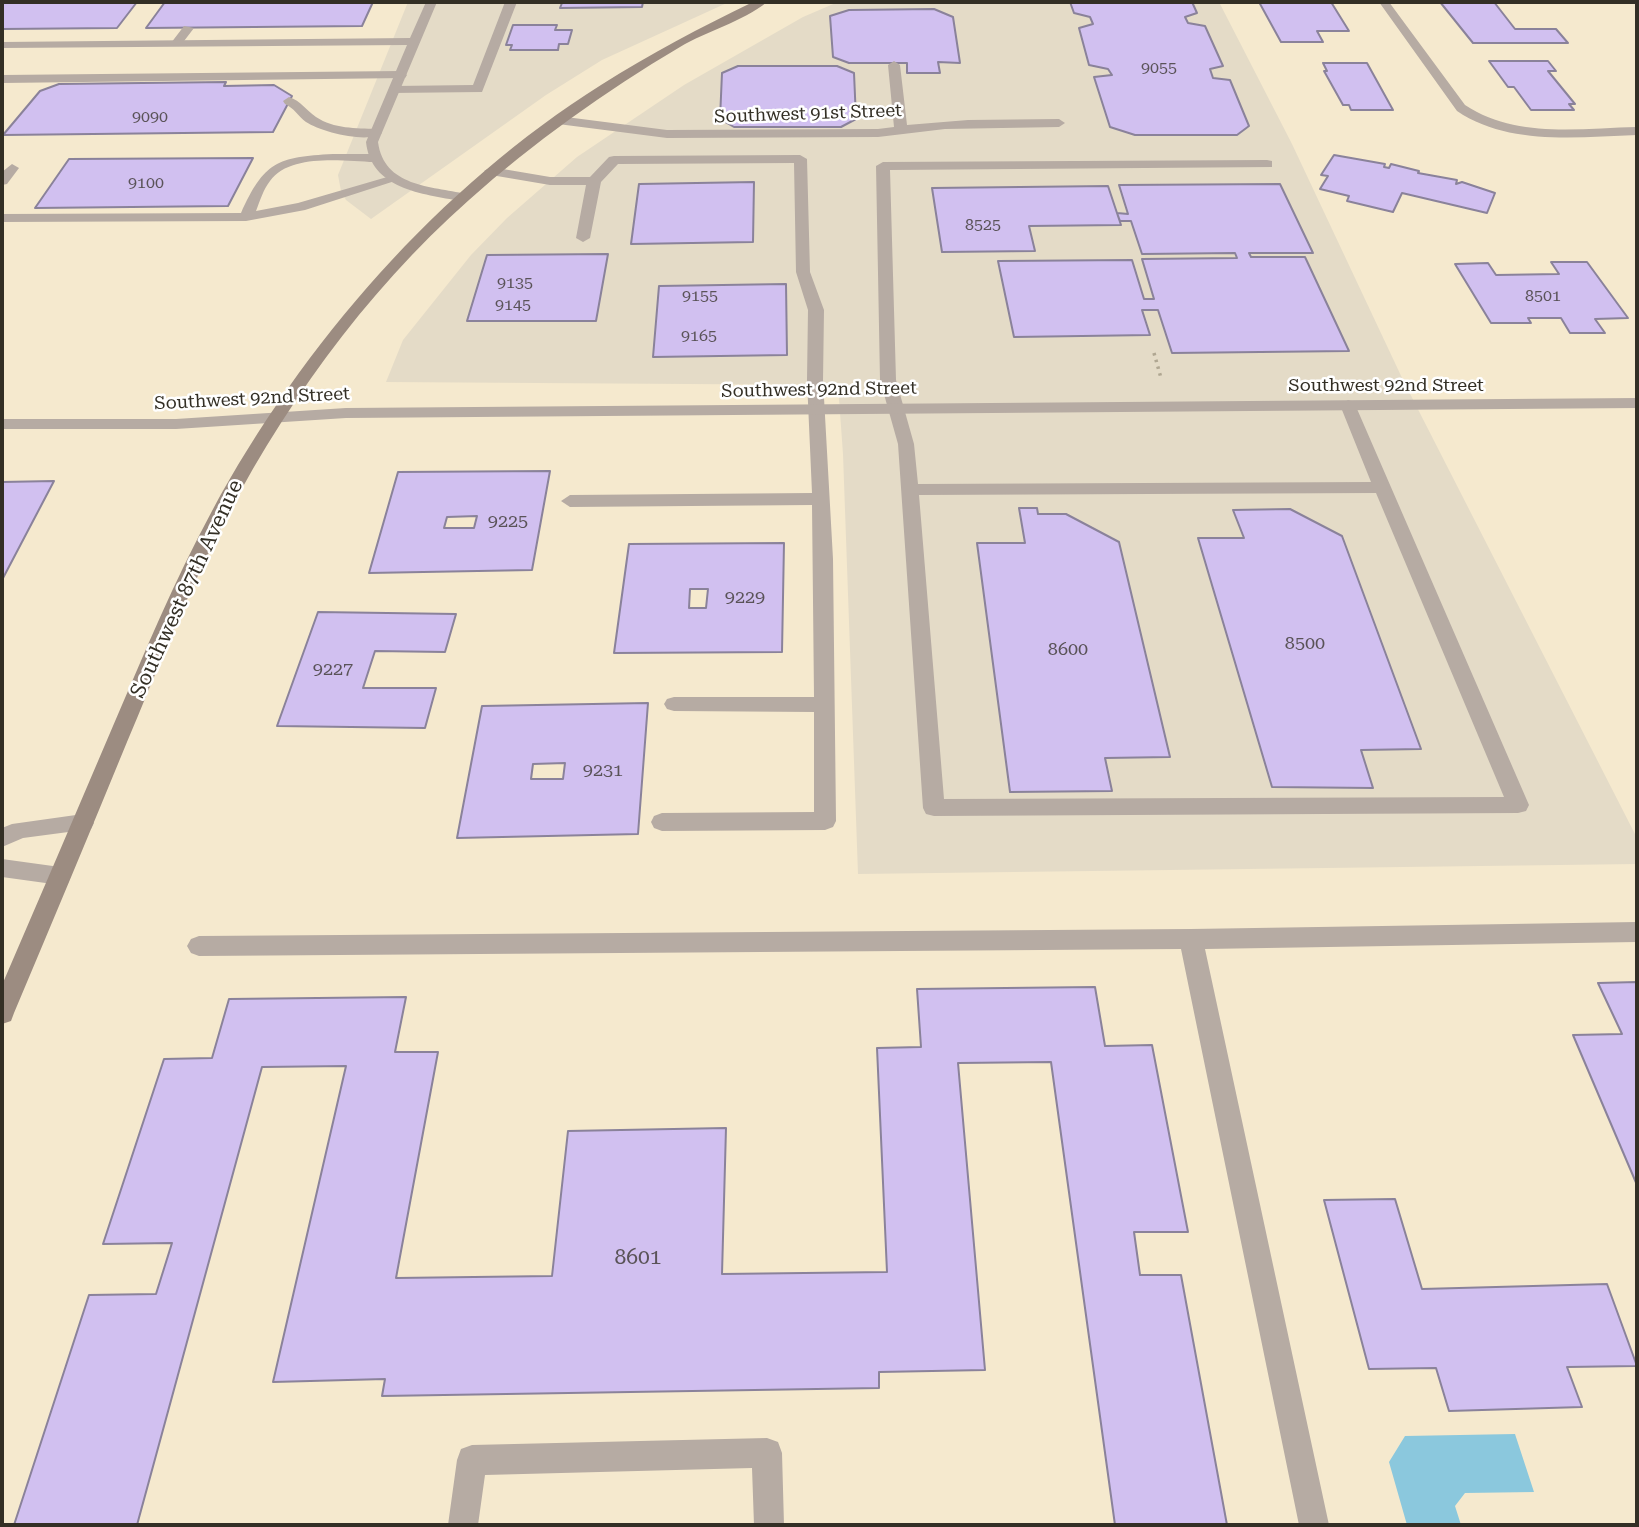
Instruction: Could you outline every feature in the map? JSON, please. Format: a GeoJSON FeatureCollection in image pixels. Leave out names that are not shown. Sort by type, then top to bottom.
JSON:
{"type":"FeatureCollection","features":[{"type":"Feature","properties":{"kind":"main road","name":"Southwest 87th Avenue"},"geometry":{"type":"LineString","coordinates":[[2,1013],[156,648],[205,541],[237,480],[276,417],[363,300],[461,197],[558,120],[653,58],[761,2]]}},
{"type":"Feature","properties":{"kind":"street"},"geometry":{"type":"LineString","coordinates":[[431,2],[371,146],[381,169],[394,178],[417,188],[461,197]]}},
{"type":"Feature","properties":{"kind":"street"},"geometry":{"type":"LineString","coordinates":[[395,90],[478,89],[511,2]]}},
{"type":"Feature","properties":{"kind":"street"},"geometry":{"type":"LineString","coordinates":[[1384,2],[1461,108],[1486,123],[1537,132],[1637,131]]}},
{"type":"Feature","properties":{"kind":"street"},"geometry":{"type":"LineString","coordinates":[[177,43],[188,28]]}},
{"type":"Feature","properties":{"kind":"street"},"geometry":{"type":"LineString","coordinates":[[2,45],[415,41]]}},
{"type":"Feature","properties":{"kind":"street"},"geometry":{"type":"LineString","coordinates":[[894,65],[901,129]]}},
{"type":"Feature","properties":{"kind":"street"},"geometry":{"type":"LineString","coordinates":[[2,79],[252,81],[401,75]]}},
{"type":"Feature","properties":{"kind":"street"},"geometry":{"type":"LineString","coordinates":[[289,101],[297,104],[305,114],[326,127],[343,132],[376,133]]}},
{"type":"Feature","properties":{"kind":"street","name":"Southwest 91st Street"},"geometry":{"type":"LineString","coordinates":[[558,120],[667,135],[878,133],[901,129],[1059,123]]}},
{"type":"Feature","properties":{"kind":"street"},"geometry":{"type":"LineString","coordinates":[[246,217],[267,176],[274,170],[304,160],[374,158]]}},
{"type":"Feature","properties":{"kind":"street"},"geometry":{"type":"LineString","coordinates":[[583,238],[594,181],[614,160],[800,159],[803,272],[816,310],[824,559],[825,821],[662,821]]}},
{"type":"Feature","properties":{"kind":"street"},"geometry":{"type":"LineString","coordinates":[[1267,164],[883,166],[888,380],[898,409],[905,444],[934,808],[1518,805],[1348,405]]}},
{"type":"Feature","properties":{"kind":"street"},"geometry":{"type":"LineString","coordinates":[[2,181],[12,168]]}},
{"type":"Feature","properties":{"kind":"street"},"geometry":{"type":"LineString","coordinates":[[491,171],[550,181],[594,181]]}},
{"type":"Feature","properties":{"kind":"street"},"geometry":{"type":"LineString","coordinates":[[2,218],[246,217],[300,207],[394,178]]}},
{"type":"Feature","properties":{"kind":"street","name":"Southwest 92nd Street"},"geometry":{"type":"LineString","coordinates":[[2,424],[176,424],[346,413],[1637,403]]}},
{"type":"Feature","properties":{"kind":"street"},"geometry":{"type":"LineString","coordinates":[[909,490],[1382,486]]}},
{"type":"Feature","properties":{"kind":"street"},"geometry":{"type":"LineString","coordinates":[[570,501],[821,499]]}},
{"type":"Feature","properties":{"kind":"street"},"geometry":{"type":"LineString","coordinates":[[674,705],[824,705]]}},
{"type":"Feature","properties":{"kind":"street"},"geometry":{"type":"LineString","coordinates":[[2,838],[20,830],[83,823]]}},
{"type":"Feature","properties":{"kind":"street"},"geometry":{"type":"LineString","coordinates":[[2,868],[60,876]]}},
{"type":"Feature","properties":{"kind":"street"},"geometry":{"type":"LineString","coordinates":[[199,946],[1191,939],[1637,932]]}},
{"type":"Feature","properties":{"kind":"street"},"geometry":{"type":"LineString","coordinates":[[1191,939],[1314,1525]]}},
{"type":"Feature","properties":{"kind":"street"},"geometry":{"type":"LineString","coordinates":[[463,1525],[472,1460],[767,1452],[769,1525]]}},
{"type":"Feature","properties":{"kind":"path"},"geometry":{"type":"LineString","coordinates":[[1154,353],[1163,386]]}},
{"type":"Feature","properties":{"kind":"shaded area"},"geometry":{"type":"Polygon","coordinates":[[[408,2],[729,2],[602,60],[546,95],[371,219],[346,200],[338,175],[408,2]]]}},
{"type":"Feature","properties":{"kind":"shaded area"},"geometry":{"type":"Polygon","coordinates":[[[838,2],[1219,2],[1292,144],[1403,380],[1637,838],[1637,864],[858,874],[843,454],[838,385],[386,382],[403,340],[471,255],[507,218],[577,157],[684,85],[803,17],[838,2]]]}},
{"type":"Feature","properties":{"kind":"water"},"geometry":{"type":"Polygon","coordinates":[[[1515,1434],[1534,1492],[1465,1493],[1455,1506],[1461,1525],[1407,1525],[1389,1462],[1405,1436],[1515,1434]]]}},
{"type":"Feature","properties":{"kind":"building"},"geometry":{"type":"Polygon","coordinates":[[[2,2],[137,2],[117,28],[2,29],[2,2]]]}},
{"type":"Feature","properties":{"kind":"building"},"geometry":{"type":"Polygon","coordinates":[[[165,2],[373,2],[362,26],[146,28],[165,2]]]}},
{"type":"Feature","properties":{"kind":"building"},"geometry":{"type":"Polygon","coordinates":[[[643,2],[642,7],[560,8],[562,3],[547,3],[643,2]]]}},
{"type":"Feature","properties":{"kind":"building"},"geometry":{"type":"Polygon","coordinates":[[[1070,2],[1192,2],[1197,13],[1185,17],[1188,23],[1205,26],[1223,66],[1210,69],[1213,78],[1230,80],[1249,126],[1237,135],[1135,135],[1110,127],[1094,77],[1112,75],[1108,69],[1089,65],[1079,28],[1093,24],[1090,17],[1074,13],[1070,2]]]}},
{"type":"Feature","properties":{"kind":"building"},"geometry":{"type":"Polygon","coordinates":[[[1259,2],[1331,2],[1349,31],[1317,31],[1323,42],[1281,42],[1259,2]]]}},
{"type":"Feature","properties":{"kind":"building"},"geometry":{"type":"Polygon","coordinates":[[[1440,2],[1494,2],[1515,29],[1556,29],[1568,43],[1473,43],[1440,2]]]}},
{"type":"Feature","properties":{"kind":"building"},"geometry":{"type":"Polygon","coordinates":[[[934,9],[953,17],[960,63],[938,62],[940,73],[907,73],[907,63],[849,63],[833,57],[830,16],[849,10],[934,9]]]}},
{"type":"Feature","properties":{"kind":"building"},"geometry":{"type":"Polygon","coordinates":[[[513,25],[557,25],[555,30],[572,30],[568,44],[559,44],[558,50],[510,50],[512,45],[506,45],[513,25]]]}},
{"type":"Feature","properties":{"kind":"building"},"geometry":{"type":"Polygon","coordinates":[[[1489,61],[1548,61],[1556,71],[1548,71],[1575,104],[1569,104],[1574,110],[1531,110],[1514,87],[1508,87],[1489,61]]]}},
{"type":"Feature","properties":{"kind":"building"},"geometry":{"type":"Polygon","coordinates":[[[1323,63],[1367,63],[1393,110],[1351,110],[1349,105],[1343,105],[1324,71],[1327,71],[1323,63]]]}},
{"type":"Feature","properties":{"kind":"building"},"geometry":{"type":"Polygon","coordinates":[[[738,66],[837,66],[854,73],[856,119],[841,127],[734,127],[720,119],[722,73],[738,66]]]}},
{"type":"Feature","properties":{"kind":"building"},"geometry":{"type":"Polygon","coordinates":[[[226,82],[224,86],[274,85],[292,96],[273,132],[3,135],[40,91],[59,84],[226,82]]]}},
{"type":"Feature","properties":{"kind":"building"},"geometry":{"type":"Polygon","coordinates":[[[1334,155],[1385,164],[1384,167],[1389,168],[1391,164],[1419,171],[1418,173],[1457,180],[1456,184],[1462,182],[1495,193],[1487,213],[1402,193],[1393,212],[1347,201],[1349,196],[1320,189],[1328,176],[1321,175],[1334,155]]]}},
{"type":"Feature","properties":{"kind":"building"},"geometry":{"type":"Polygon","coordinates":[[[253,158],[228,206],[35,208],[69,159],[253,158]]]}},
{"type":"Feature","properties":{"kind":"building"},"geometry":{"type":"Polygon","coordinates":[[[754,182],[753,242],[631,244],[639,184],[754,182]]]}},
{"type":"Feature","properties":{"kind":"building"},"geometry":{"type":"Polygon","coordinates":[[[1280,184],[1313,253],[1249,253],[1251,257],[1305,257],[1349,351],[1172,353],[1158,310],[1142,310],[1150,335],[1014,337],[998,261],[1132,260],[1144,299],[1154,299],[1142,259],[1237,258],[1235,253],[1142,254],[1131,221],[1120,221],[1117,213],[1128,214],[1119,185],[1280,184]]]}},
{"type":"Feature","properties":{"kind":"building"},"geometry":{"type":"Polygon","coordinates":[[[1108,186],[1121,225],[1029,226],[1035,251],[942,252],[932,188],[1108,186]]]}},
{"type":"Feature","properties":{"kind":"building"},"geometry":{"type":"Polygon","coordinates":[[[608,254],[596,321],[467,321],[487,255],[608,254]]]}},
{"type":"Feature","properties":{"kind":"building"},"geometry":{"type":"Polygon","coordinates":[[[1551,262],[1587,262],[1628,318],[1595,319],[1605,333],[1570,333],[1561,318],[1528,318],[1531,323],[1491,323],[1455,264],[1488,263],[1496,275],[1559,274],[1551,262]]]}},
{"type":"Feature","properties":{"kind":"building"},"geometry":{"type":"Polygon","coordinates":[[[786,284],[787,355],[653,357],[659,286],[786,284]]]}},
{"type":"Feature","properties":{"kind":"building"},"geometry":{"type":"Polygon","coordinates":[[[550,471],[532,570],[369,573],[398,472],[550,471]],[[477,516],[447,517],[444,528],[474,528],[477,516]]]}},
{"type":"Feature","properties":{"kind":"building"},"geometry":{"type":"Polygon","coordinates":[[[54,481],[2,580],[2,482],[54,481]]]}},
{"type":"Feature","properties":{"kind":"building"},"geometry":{"type":"Polygon","coordinates":[[[1019,508],[1037,508],[1038,514],[1066,514],[1119,542],[1170,757],[1105,758],[1112,791],[1010,792],[977,543],[1025,543],[1019,508]]]}},
{"type":"Feature","properties":{"kind":"building"},"geometry":{"type":"Polygon","coordinates":[[[1290,509],[1342,536],[1421,749],[1361,750],[1373,788],[1272,787],[1198,538],[1244,538],[1233,510],[1290,509]]]}},
{"type":"Feature","properties":{"kind":"building"},"geometry":{"type":"Polygon","coordinates":[[[784,543],[782,652],[614,653],[629,544],[784,543]],[[690,589],[689,608],[706,608],[708,589],[690,589]]]}},
{"type":"Feature","properties":{"kind":"building"},"geometry":{"type":"Polygon","coordinates":[[[318,612],[456,614],[445,652],[375,651],[363,688],[436,688],[425,728],[277,726],[318,612]]]}},
{"type":"Feature","properties":{"kind":"building"},"geometry":{"type":"Polygon","coordinates":[[[648,703],[638,834],[457,838],[482,706],[648,703]],[[565,763],[533,764],[531,779],[563,779],[565,763]]]}},
{"type":"Feature","properties":{"kind":"building"},"geometry":{"type":"Polygon","coordinates":[[[1637,982],[1637,1185],[1573,1035],[1622,1034],[1598,983],[1637,982]]]}},
{"type":"Feature","properties":{"kind":"building"},"geometry":{"type":"Polygon","coordinates":[[[1095,987],[1105,1046],[1152,1045],[1188,1232],[1134,1232],[1140,1275],[1181,1275],[1227,1525],[1115,1525],[1051,1062],[958,1063],[985,1370],[879,1372],[879,1388],[382,1396],[385,1379],[273,1382],[346,1066],[262,1067],[137,1525],[14,1525],[89,1295],[156,1294],[172,1243],[103,1244],[164,1059],[212,1058],[229,999],[406,997],[395,1052],[438,1052],[396,1278],[552,1276],[568,1131],[726,1128],[722,1274],[887,1272],[877,1048],[921,1047],[917,989],[1095,987]]]}},
{"type":"Feature","properties":{"kind":"building"},"geometry":{"type":"Polygon","coordinates":[[[1395,1199],[1422,1289],[1607,1284],[1637,1366],[1567,1367],[1582,1407],[1449,1411],[1436,1368],[1369,1369],[1324,1200],[1395,1199]]]}}]}
